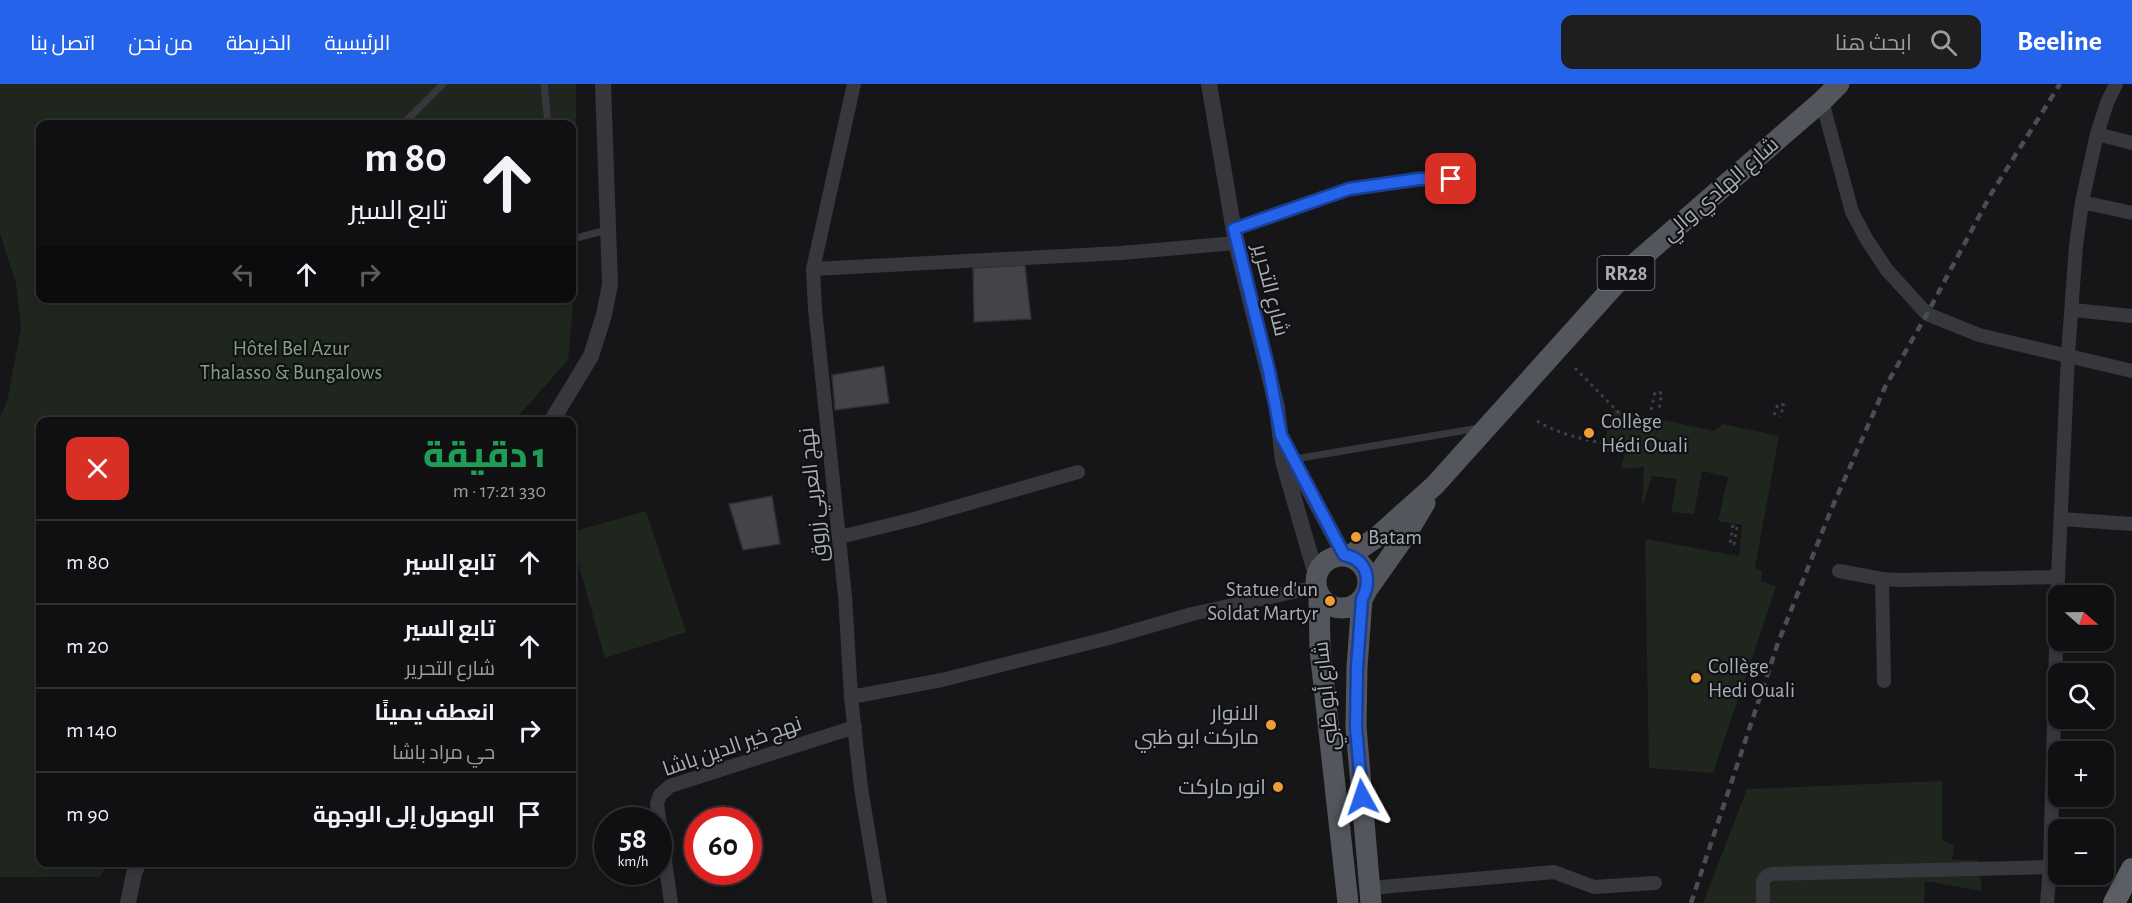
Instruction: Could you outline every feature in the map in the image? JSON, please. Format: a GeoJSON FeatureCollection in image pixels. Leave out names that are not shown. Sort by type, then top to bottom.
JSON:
{"type":"FeatureCollection","features":[{"type":"Feature","properties":{"kind":"highway"},"geometry":{"type":"LineString","coordinates":[[2114,903],[2132,869]]}},
{"type":"Feature","properties":{"kind":"main road","name":"شارع الهادي والي"},"geometry":{"type":"LineString","coordinates":[[1347,556],[1377,537],[1435,485],[1632,266],[1839,84]]}},
{"type":"Feature","properties":{"kind":"main road","name":"شارع الهادي والي"},"geometry":{"type":"LineString","coordinates":[[1365,594],[1405,536],[1435,485]]}},
{"type":"Feature","properties":{"kind":"main road","name":"RR28"},"geometry":{"type":"LineString","coordinates":[[1317,586],[1326,560],[1347,556]]}},
{"type":"Feature","properties":{"kind":"main road"},"geometry":{"type":"LineString","coordinates":[[1317,586],[1326,603],[1334,607],[1345,608],[1354,605],[1365,594],[1368,579],[1365,569],[1358,561],[1347,556]]}},
{"type":"Feature","properties":{"kind":"main road","name":"شارع أبو ظبي"},"geometry":{"type":"LineString","coordinates":[[1317,586],[1320,650],[1348,903]]}},
{"type":"Feature","properties":{"kind":"main road","name":"شارع أبو ظبي"},"geometry":{"type":"LineString","coordinates":[[1365,594],[1357,667],[1356,727],[1371,896]]}},
{"type":"Feature","properties":{"kind":"street"},"geometry":{"type":"LineString","coordinates":[[554,417],[591,356],[604,315],[610,284],[603,84]]}},
{"type":"Feature","properties":{"kind":"street","name":"نهج العربي زروق"},"geometry":{"type":"LineString","coordinates":[[854,84],[813,269],[814,309],[840,537],[851,697],[861,788],[880,903]]}},
{"type":"Feature","properties":{"kind":"street","name":"شارع التحرير"},"geometry":{"type":"LineString","coordinates":[[1209,84],[1235,236],[1269,371],[1281,435],[1317,586]]}},
{"type":"Feature","properties":{"kind":"street"},"geometry":{"type":"LineString","coordinates":[[2051,819],[2058,577],[2068,354],[2076,246],[2082,202],[2097,134],[2116,84]]}},
{"type":"Feature","properties":{"kind":"street"},"geometry":{"type":"LineString","coordinates":[[1822,100],[1852,212],[1887,270],[1927,314],[1979,335],[2068,354],[2132,371]]}},
{"type":"Feature","properties":{"kind":"street"},"geometry":{"type":"LineString","coordinates":[[2097,134],[2132,143]]}},
{"type":"Feature","properties":{"kind":"street"},"geometry":{"type":"LineString","coordinates":[[813,269],[1121,253],[1235,236],[1349,189],[1419,179],[1467,180]]}},
{"type":"Feature","properties":{"kind":"street"},"geometry":{"type":"LineString","coordinates":[[2082,202],[2132,213]]}},
{"type":"Feature","properties":{"kind":"street"},"geometry":{"type":"LineString","coordinates":[[2073,310],[2132,316]]}},
{"type":"Feature","properties":{"kind":"street","name":"شارع التحرير"},"geometry":{"type":"LineString","coordinates":[[1287,460],[1347,556]]}},
{"type":"Feature","properties":{"kind":"street"},"geometry":{"type":"LineString","coordinates":[[840,537],[914,519],[1078,472]]}},
{"type":"Feature","properties":{"kind":"street"},"geometry":{"type":"LineString","coordinates":[[2061,519],[2132,524]]}},
{"type":"Feature","properties":{"kind":"street"},"geometry":{"type":"LineString","coordinates":[[1839,571],[1882,579],[2058,577]]}},
{"type":"Feature","properties":{"kind":"street"},"geometry":{"type":"LineString","coordinates":[[1882,579],[1884,681]]}},
{"type":"Feature","properties":{"kind":"street"},"geometry":{"type":"LineString","coordinates":[[851,697],[942,680],[1109,638],[1192,614],[1317,586]]}},
{"type":"Feature","properties":{"kind":"street","name":"نهج خير الدين باشا"},"geometry":{"type":"LineString","coordinates":[[671,903],[657,804],[664,790],[670,786],[855,727]]}},
{"type":"Feature","properties":{"kind":"street"},"geometry":{"type":"LineString","coordinates":[[128,903],[137,867]]}},
{"type":"Feature","properties":{"kind":"street"},"geometry":{"type":"LineString","coordinates":[[1763,903],[1763,881],[1772,874],[2048,867]]}},
{"type":"Feature","properties":{"kind":"street"},"geometry":{"type":"LineString","coordinates":[[1371,896],[1554,872],[1594,887],[1655,883]]}},
{"type":"Feature","properties":{"kind":"street"},"geometry":{"type":"LineString","coordinates":[[2047,903],[2048,885]]}},
{"type":"Feature","properties":{"kind":"lane"},"geometry":{"type":"LineString","coordinates":[[407,120],[443,84]]}},
{"type":"Feature","properties":{"kind":"lane"},"geometry":{"type":"LineString","coordinates":[[544,84],[548,120]]}},
{"type":"Feature","properties":{"kind":"lane"},"geometry":{"type":"LineString","coordinates":[[576,238],[609,229]]}},
{"type":"Feature","properties":{"kind":"lane"},"geometry":{"type":"LineString","coordinates":[[1287,460],[1487,427]]}},
{"type":"Feature","properties":{"kind":"path"},"geometry":{"type":"LineString","coordinates":[[1575,368],[1620,414],[1653,427]]}},
{"type":"Feature","properties":{"kind":"path"},"geometry":{"type":"LineString","coordinates":[[1651,410],[1655,392],[1662,393],[1659,409]]}},
{"type":"Feature","properties":{"kind":"path"},"geometry":{"type":"LineString","coordinates":[[1774,415],[1778,404],[1784,405],[1780,417]]}},
{"type":"Feature","properties":{"kind":"path"},"geometry":{"type":"LineString","coordinates":[[1537,421],[1555,432],[1649,450]]}},
{"type":"Feature","properties":{"kind":"path"},"geometry":{"type":"LineString","coordinates":[[1733,525],[1730,544],[1734,544],[1738,522]]}},
{"type":"Feature","properties":{"kind":"green space","name":"Hôtel Bel Azur Thalasso & Bungalows"},"geometry":{"type":"Polygon","coordinates":[[[0,84],[576,84],[576,120],[36,120],[36,303],[573,303],[568,360],[518,417],[36,417],[36,867],[106,867],[100,877],[0,877],[0,417],[7,402],[21,328],[16,284],[0,233],[0,84]]]}},
{"type":"Feature","properties":{"kind":"green space","name":"Collège Hedi Ouali"},"geometry":{"type":"Polygon","coordinates":[[[1614,409],[1714,431],[1723,424],[1779,436],[1755,568],[1762,571],[1761,581],[1776,587],[1713,773],[1649,768],[1645,539],[1739,556],[1742,525],[1718,521],[1728,477],[1702,471],[1694,514],[1671,512],[1677,479],[1652,476],[1642,508],[1644,467],[1621,469],[1625,452],[1601,452],[1614,409]]]}},
{"type":"Feature","properties":{"kind":"green space"},"geometry":{"type":"Polygon","coordinates":[[[646,511],[686,632],[605,658],[576,555],[576,531],[646,511]]]}},
{"type":"Feature","properties":{"kind":"green space"},"geometry":{"type":"Polygon","coordinates":[[[1942,781],[1942,840],[1954,845],[1952,860],[1978,860],[1982,891],[1925,881],[1924,903],[1703,903],[1747,789],[1942,781]]]}},
{"type":"Feature","properties":{"kind":"building"},"geometry":{"type":"Polygon","coordinates":[[[1025,265],[1031,319],[974,322],[973,268],[1025,265]]]}},
{"type":"Feature","properties":{"kind":"building"},"geometry":{"type":"Polygon","coordinates":[[[884,366],[889,403],[835,410],[832,375],[884,366]]]}},
{"type":"Feature","properties":{"kind":"building"},"geometry":{"type":"Polygon","coordinates":[[[772,496],[780,544],[743,550],[729,504],[772,496]]]}},
{"type":"Feature","properties":{"kind":"railway"},"geometry":{"type":"LineString","coordinates":[[1691,903],[1778,643],[1831,510],[1885,387],[1991,194],[2060,84]]}},
{"type":"Feature","properties":{"kind":"place","name":"Collège Hédi Ouali"},"geometry":{"type":"Point","coordinates":[1589,433]}},
{"type":"Feature","properties":{"kind":"place","name":"Batam"},"geometry":{"type":"Point","coordinates":[1356,537]}},
{"type":"Feature","properties":{"kind":"place","name":"Statue d'un Soldat Martyr"},"geometry":{"type":"Point","coordinates":[1330,601]}},
{"type":"Feature","properties":{"kind":"place","name":"Collège Hedi Ouali"},"geometry":{"type":"Point","coordinates":[1696,678]}},
{"type":"Feature","properties":{"kind":"place","name":"الانوار ماركت ابو ظبي"},"geometry":{"type":"Point","coordinates":[1271,725]}},
{"type":"Feature","properties":{"kind":"place","name":"انور ماركت"},"geometry":{"type":"Point","coordinates":[1278,787]}},
{"type":"Feature","properties":{"kind":"route"},"geometry":{"type":"LineString","coordinates":[[1362,797],[1356,727],[1357,667],[1362,599],[1367,590],[1368,579],[1365,569],[1358,561],[1344,555],[1281,435],[1269,371],[1234,229],[1349,189],[1419,179],[1451,179]]}}]}
